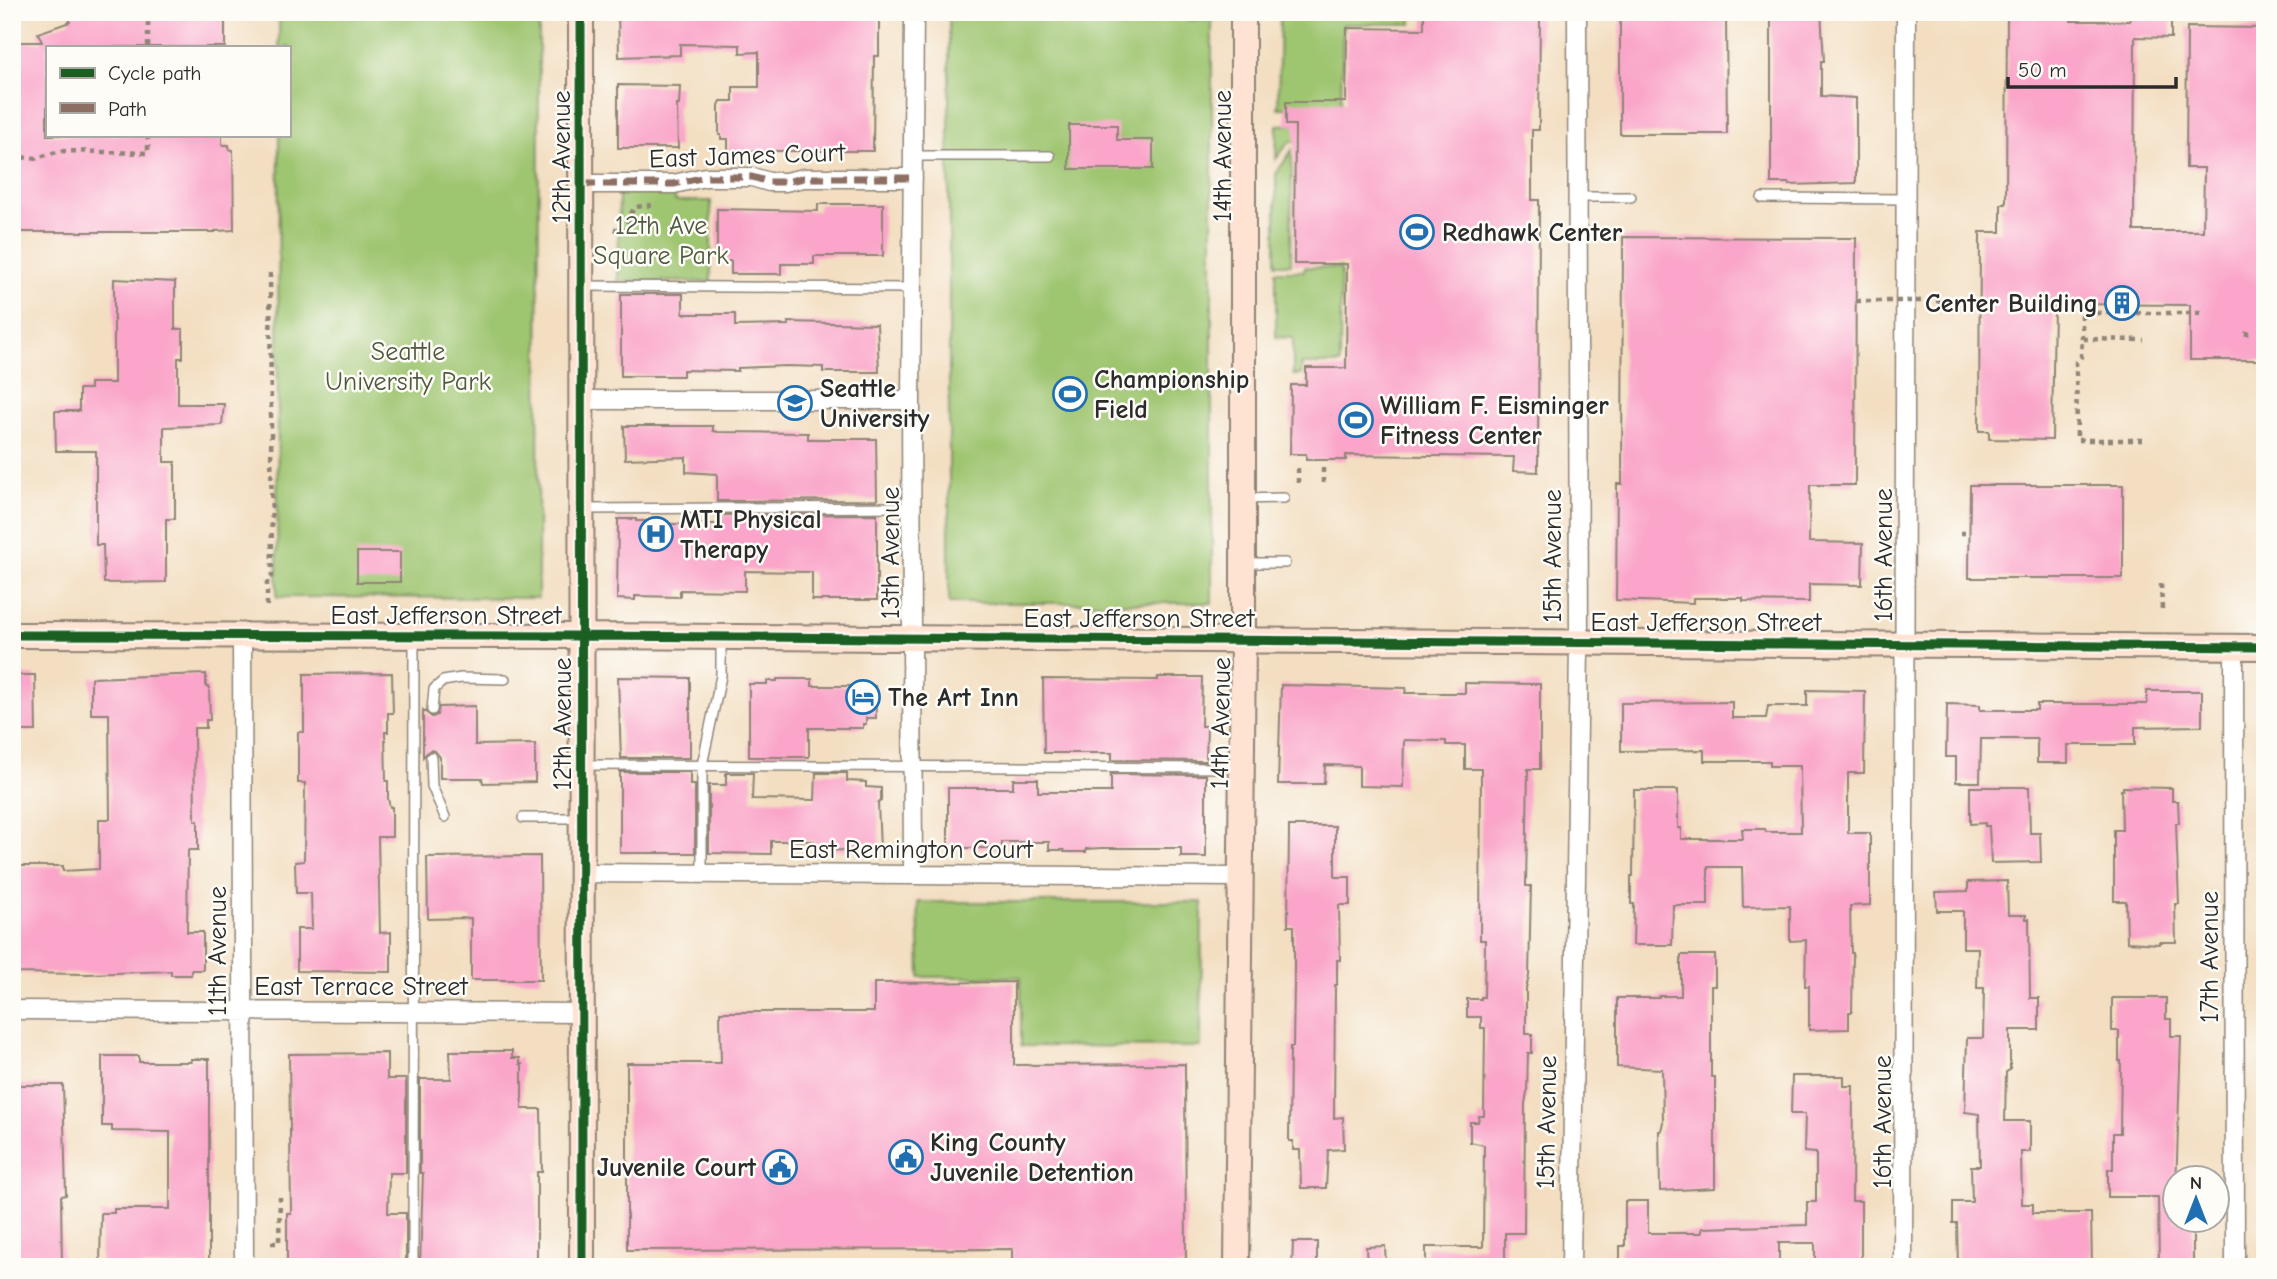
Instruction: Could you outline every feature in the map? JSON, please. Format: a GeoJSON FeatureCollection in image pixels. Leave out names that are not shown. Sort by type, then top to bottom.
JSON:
{"type":"FeatureCollection","features":[{"type":"Feature","properties":{"kind":"street","name":"12th Avenue"},"geometry":{"type":"LineString","coordinates":[[582,12],[582,1267]]}},
{"type":"Feature","properties":{"kind":"street","name":"13th Avenue"},"geometry":{"type":"LineString","coordinates":[[913,875],[911,400],[914,12]]}},
{"type":"Feature","properties":{"kind":"street","name":"14th Avenue"},"geometry":{"type":"LineString","coordinates":[[1237,1267],[1243,12]]}},
{"type":"Feature","properties":{"kind":"street","name":"15th Avenue"},"geometry":{"type":"LineString","coordinates":[[1571,1267],[1579,642],[1577,12]]}},
{"type":"Feature","properties":{"kind":"street","name":"16th Avenue"},"geometry":{"type":"LineString","coordinates":[[1903,1267],[1906,12]]}},
{"type":"Feature","properties":{"kind":"street","name":"East James Court"},"geometry":{"type":"LineString","coordinates":[[582,184],[674,184],[705,177],[752,177],[769,182],[804,178],[913,178]]}},
{"type":"Feature","properties":{"kind":"street"},"geometry":{"type":"LineString","coordinates":[[582,400],[911,400]]}},
{"type":"Feature","properties":{"kind":"street","name":"East Jefferson Street"},"geometry":{"type":"LineString","coordinates":[[12,635],[2265,647]]}},
{"type":"Feature","properties":{"kind":"street","name":"11th Avenue"},"geometry":{"type":"LineString","coordinates":[[242,635],[244,1267]]}},
{"type":"Feature","properties":{"kind":"street","name":"17th Avenue"},"geometry":{"type":"LineString","coordinates":[[2234,647],[2235,1267]]}},
{"type":"Feature","properties":{"kind":"street","name":"East Remington Court"},"geometry":{"type":"LineString","coordinates":[[583,873],[1239,877]]}},
{"type":"Feature","properties":{"kind":"street","name":"East Terrace Street"},"geometry":{"type":"LineString","coordinates":[[12,1010],[583,1013]]}},
{"type":"Feature","properties":{"kind":"lane"},"geometry":{"type":"LineString","coordinates":[[913,156],[1050,156]]}},
{"type":"Feature","properties":{"kind":"lane"},"geometry":{"type":"LineString","coordinates":[[1577,197],[1631,197]]}},
{"type":"Feature","properties":{"kind":"lane"},"geometry":{"type":"LineString","coordinates":[[1762,198],[1906,200]]}},
{"type":"Feature","properties":{"kind":"lane"},"geometry":{"type":"LineString","coordinates":[[583,286],[912,288]]}},
{"type":"Feature","properties":{"kind":"lane"},"geometry":{"type":"LineString","coordinates":[[1242,499],[1284,498]]}},
{"type":"Feature","properties":{"kind":"lane"},"geometry":{"type":"LineString","coordinates":[[582,509],[911,508]]}},
{"type":"Feature","properties":{"kind":"lane"},"geometry":{"type":"LineString","coordinates":[[1242,563],[1285,563]]}},
{"type":"Feature","properties":{"kind":"lane"},"geometry":{"type":"LineString","coordinates":[[413,1267],[414,636]]}},
{"type":"Feature","properties":{"kind":"lane"},"geometry":{"type":"LineString","coordinates":[[702,874],[702,765],[721,676],[720,637]]}},
{"type":"Feature","properties":{"kind":"lane"},"geometry":{"type":"LineString","coordinates":[[432,710],[434,689],[443,681],[461,678],[505,679]]}},
{"type":"Feature","properties":{"kind":"lane"},"geometry":{"type":"LineString","coordinates":[[431,757],[432,786],[445,817]]}},
{"type":"Feature","properties":{"kind":"lane"},"geometry":{"type":"LineString","coordinates":[[583,765],[1241,768]]}},
{"type":"Feature","properties":{"kind":"lane"},"geometry":{"type":"LineString","coordinates":[[523,818],[583,818]]}},
{"type":"Feature","properties":{"kind":"path"},"geometry":{"type":"LineString","coordinates":[[148,12],[148,46]]}},
{"type":"Feature","properties":{"kind":"path"},"geometry":{"type":"LineString","coordinates":[[12,157],[36,158],[60,151],[148,153],[148,136]]}},
{"type":"Feature","properties":{"kind":"path"},"geometry":{"type":"LineString","coordinates":[[614,229],[627,230],[628,218],[635,207],[657,204]]}},
{"type":"Feature","properties":{"kind":"path"},"geometry":{"type":"LineString","coordinates":[[267,606],[267,580],[272,576],[270,268]]}},
{"type":"Feature","properties":{"kind":"path"},"geometry":{"type":"LineString","coordinates":[[1856,301],[1980,301]]}},
{"type":"Feature","properties":{"kind":"path"},"geometry":{"type":"LineString","coordinates":[[2143,440],[2077,440],[2076,362],[2081,357],[2082,313],[2202,313]]}},
{"type":"Feature","properties":{"kind":"path"},"geometry":{"type":"LineString","coordinates":[[2247,331],[2247,338]]}},
{"type":"Feature","properties":{"kind":"path"},"geometry":{"type":"LineString","coordinates":[[2082,339],[2144,340]]}},
{"type":"Feature","properties":{"kind":"path"},"geometry":{"type":"LineString","coordinates":[[1298,468],[1298,487]]}},
{"type":"Feature","properties":{"kind":"path"},"geometry":{"type":"LineString","coordinates":[[1323,468],[1323,487]]}},
{"type":"Feature","properties":{"kind":"path"},"geometry":{"type":"LineString","coordinates":[[1960,533],[1969,533]]}},
{"type":"Feature","properties":{"kind":"path"},"geometry":{"type":"LineString","coordinates":[[2161,584],[2162,610]]}},
{"type":"Feature","properties":{"kind":"path"},"geometry":{"type":"LineString","coordinates":[[271,1243],[279,1243],[280,1197]]}},
{"type":"Feature","properties":{"kind":"green space","name":"Seattle University Park"},"geometry":{"type":"Polygon","coordinates":[[[279,12],[539,12],[538,598],[277,597],[279,136],[290,136],[290,46],[279,46],[279,12]]]}},
{"type":"Feature","properties":{"kind":"green space"},"geometry":{"type":"Polygon","coordinates":[[[949,12],[1187,12],[1187,20],[1212,20],[1212,603],[949,603],[949,12]]]}},
{"type":"Feature","properties":{"kind":"green space"},"geometry":{"type":"Polygon","coordinates":[[[1280,12],[1412,12],[1412,24],[1343,24],[1341,108],[1278,108],[1280,12]]]}},
{"type":"Feature","properties":{"kind":"green space"},"geometry":{"type":"Polygon","coordinates":[[[1336,123],[1336,141],[1289,142],[1276,159],[1277,125],[1336,123]]]}},
{"type":"Feature","properties":{"kind":"green space"},"geometry":{"type":"Polygon","coordinates":[[[1292,150],[1291,264],[1276,264],[1276,174],[1292,150]]]}},
{"type":"Feature","properties":{"kind":"green space","name":"12th Ave Square Park"},"geometry":{"type":"Polygon","coordinates":[[[619,191],[675,192],[675,201],[711,201],[711,282],[618,281],[619,191]]]}},
{"type":"Feature","properties":{"kind":"green space"},"geometry":{"type":"Polygon","coordinates":[[[1305,267],[1341,268],[1340,364],[1302,364],[1301,375],[1293,375],[1293,338],[1276,337],[1276,271],[1304,271],[1305,267]]]}},
{"type":"Feature","properties":{"kind":"green space"},"geometry":{"type":"Polygon","coordinates":[[[918,902],[1202,902],[1201,1047],[1021,1046],[1021,977],[920,977],[918,902]]]}},
{"type":"Feature","properties":{"kind":"building"},"geometry":{"type":"Polygon","coordinates":[[[81,12],[222,12],[222,15],[225,15],[225,46],[46,46],[46,136],[222,136],[222,145],[229,145],[229,149],[233,150],[234,230],[12,232],[12,42],[42,42],[38,33],[70,22],[70,14],[81,15],[81,12]]]}},
{"type":"Feature","properties":{"kind":"building"},"geometry":{"type":"Polygon","coordinates":[[[618,12],[879,12],[879,56],[874,56],[873,151],[728,151],[728,139],[721,139],[719,135],[719,105],[721,101],[733,101],[733,87],[759,87],[759,52],[740,53],[740,45],[680,44],[680,55],[619,57],[618,12]]]}},
{"type":"Feature","properties":{"kind":"building","name":"Redhawk Center"},"geometry":{"type":"Polygon","coordinates":[[[1424,12],[1540,12],[1539,130],[1532,130],[1532,200],[1539,200],[1538,472],[1513,471],[1514,457],[1346,455],[1346,460],[1306,460],[1306,454],[1290,454],[1291,385],[1306,385],[1306,368],[1346,368],[1347,264],[1294,264],[1295,125],[1286,125],[1286,102],[1346,102],[1347,28],[1424,29],[1424,12]]]}},
{"type":"Feature","properties":{"kind":"building"},"geometry":{"type":"Polygon","coordinates":[[[1620,12],[1697,12],[1697,15],[1726,15],[1727,134],[1620,134],[1620,12]]]}},
{"type":"Feature","properties":{"kind":"building"},"geometry":{"type":"Polygon","coordinates":[[[1771,12],[1821,12],[1824,61],[1821,61],[1821,96],[1856,98],[1856,183],[1771,183],[1771,12]]]}},
{"type":"Feature","properties":{"kind":"building"},"geometry":{"type":"Polygon","coordinates":[[[2007,12],[2071,12],[2071,21],[2130,21],[2130,12],[2171,12],[2171,38],[2135,37],[2134,231],[2203,231],[2204,168],[2186,168],[2187,27],[2265,28],[2265,360],[2190,360],[2190,305],[2054,304],[2052,440],[1989,439],[1989,431],[1979,431],[1980,232],[2001,232],[2001,204],[2006,204],[2007,12]]]}},
{"type":"Feature","properties":{"kind":"building"},"geometry":{"type":"Polygon","coordinates":[[[618,85],[680,86],[677,105],[678,148],[618,148],[618,85]]]}},
{"type":"Feature","properties":{"kind":"building"},"geometry":{"type":"Polygon","coordinates":[[[1069,125],[1117,125],[1117,140],[1153,140],[1153,169],[1069,169],[1069,125]]]}},
{"type":"Feature","properties":{"kind":"building"},"geometry":{"type":"Polygon","coordinates":[[[818,204],[883,204],[883,256],[814,256],[814,264],[781,264],[781,274],[731,274],[731,261],[717,261],[717,209],[818,211],[818,204]]]}},
{"type":"Feature","properties":{"kind":"building"},"geometry":{"type":"Polygon","coordinates":[[[1623,237],[1856,238],[1855,485],[1810,485],[1809,542],[1863,543],[1862,585],[1809,584],[1809,602],[1743,601],[1743,598],[1693,598],[1693,603],[1616,600],[1617,484],[1622,484],[1623,237]]]}},
{"type":"Feature","properties":{"kind":"building"},"geometry":{"type":"Polygon","coordinates":[[[114,279],[175,282],[175,329],[183,329],[183,358],[178,358],[178,404],[224,404],[222,425],[164,427],[164,462],[175,462],[175,519],[166,519],[166,582],[104,583],[103,545],[96,545],[96,451],[56,451],[55,411],[79,411],[79,389],[90,389],[90,383],[114,383],[114,279]]]}},
{"type":"Feature","properties":{"kind":"building"},"geometry":{"type":"Polygon","coordinates":[[[621,294],[683,294],[683,314],[735,314],[735,326],[789,325],[788,322],[877,324],[879,372],[823,372],[823,367],[787,366],[738,368],[738,371],[683,370],[683,376],[621,376],[621,294]]]}},
{"type":"Feature","properties":{"kind":"building"},"geometry":{"type":"Polygon","coordinates":[[[624,426],[713,426],[713,431],[718,432],[808,433],[808,439],[876,439],[877,500],[717,501],[717,474],[686,472],[686,457],[625,459],[624,426]]]}},
{"type":"Feature","properties":{"kind":"building"},"geometry":{"type":"Polygon","coordinates":[[[1970,485],[2123,485],[2123,578],[1969,578],[1970,485]]]}},
{"type":"Feature","properties":{"kind":"building"},"geometry":{"type":"Polygon","coordinates":[[[877,514],[877,600],[812,600],[812,572],[745,571],[745,591],[680,590],[680,597],[635,596],[635,600],[617,599],[618,519],[636,519],[646,521],[645,524],[718,524],[718,515],[877,514]]]}},
{"type":"Feature","properties":{"kind":"building"},"geometry":{"type":"Polygon","coordinates":[[[357,552],[400,552],[400,582],[357,582],[357,552]]]}},
{"type":"Feature","properties":{"kind":"building"},"geometry":{"type":"Polygon","coordinates":[[[392,673],[393,713],[388,713],[388,732],[385,732],[386,781],[392,807],[392,837],[378,837],[380,933],[391,932],[391,972],[297,971],[297,929],[312,929],[311,893],[296,893],[295,862],[304,861],[305,783],[298,783],[298,732],[304,732],[304,674],[392,673]]]}},
{"type":"Feature","properties":{"kind":"building"},"geometry":{"type":"Polygon","coordinates":[[[206,674],[210,720],[206,720],[206,728],[194,728],[198,850],[188,850],[187,932],[203,932],[203,970],[191,970],[191,975],[171,975],[171,971],[12,973],[12,866],[63,866],[63,871],[99,869],[99,819],[110,819],[109,714],[91,714],[91,678],[206,674]]]}},
{"type":"Feature","properties":{"kind":"building"},"geometry":{"type":"Polygon","coordinates":[[[12,675],[35,675],[36,731],[12,731],[12,675]]]}},
{"type":"Feature","properties":{"kind":"building"},"geometry":{"type":"Polygon","coordinates":[[[618,677],[690,678],[690,758],[621,758],[618,677]]]}},
{"type":"Feature","properties":{"kind":"building"},"geometry":{"type":"Polygon","coordinates":[[[1158,677],[1202,677],[1201,726],[1207,726],[1206,761],[1112,760],[1112,753],[1044,753],[1043,679],[1158,680],[1158,677]]]}},
{"type":"Feature","properties":{"kind":"building"},"geometry":{"type":"Polygon","coordinates":[[[812,679],[812,686],[875,686],[876,718],[866,718],[863,728],[809,728],[809,757],[749,757],[749,684],[767,684],[767,681],[812,679]]]}},
{"type":"Feature","properties":{"kind":"building"},"geometry":{"type":"Polygon","coordinates":[[[1465,683],[1540,684],[1540,769],[1528,769],[1526,886],[1531,886],[1526,1034],[1532,1034],[1532,1053],[1528,1053],[1525,1104],[1524,1233],[1505,1233],[1505,1267],[1426,1267],[1426,1247],[1483,1247],[1484,1145],[1470,1142],[1470,1122],[1478,1122],[1479,1116],[1484,1116],[1485,1028],[1481,1028],[1481,1017],[1467,1017],[1467,999],[1484,997],[1485,940],[1480,940],[1481,769],[1465,769],[1465,745],[1446,745],[1446,741],[1404,740],[1403,787],[1359,786],[1359,766],[1325,765],[1324,784],[1278,784],[1281,685],[1406,688],[1405,693],[1465,693],[1465,683]]]}},
{"type":"Feature","properties":{"kind":"building"},"geometry":{"type":"Polygon","coordinates":[[[1807,690],[1865,691],[1864,773],[1848,773],[1848,833],[1870,833],[1870,905],[1850,906],[1853,953],[1852,1012],[1849,1012],[1849,1029],[1809,1030],[1809,986],[1805,986],[1806,940],[1790,941],[1790,906],[1743,907],[1742,867],[1708,867],[1708,905],[1673,905],[1672,945],[1633,945],[1634,904],[1631,904],[1631,876],[1634,790],[1678,790],[1678,828],[1681,828],[1681,839],[1743,839],[1742,829],[1801,832],[1800,766],[1770,766],[1770,761],[1704,761],[1704,750],[1621,751],[1621,703],[1732,702],[1732,718],[1766,718],[1768,706],[1807,706],[1807,690]]]}},
{"type":"Feature","properties":{"kind":"building"},"geometry":{"type":"Polygon","coordinates":[[[2147,691],[2202,691],[2202,726],[2135,727],[2135,745],[2068,745],[2068,763],[2037,763],[2037,739],[1981,739],[1980,782],[1956,782],[1956,757],[1946,757],[1947,704],[1980,705],[1980,710],[2037,710],[2037,704],[2147,704],[2147,691]]]}},
{"type":"Feature","properties":{"kind":"building"},"geometry":{"type":"Polygon","coordinates":[[[475,706],[475,745],[535,744],[535,782],[483,783],[482,778],[440,778],[440,757],[430,750],[423,757],[423,710],[432,717],[437,715],[439,707],[475,706]]]}},
{"type":"Feature","properties":{"kind":"building"},"geometry":{"type":"Polygon","coordinates":[[[620,772],[690,772],[690,785],[695,785],[695,853],[620,853],[620,772]]]}},
{"type":"Feature","properties":{"kind":"building"},"geometry":{"type":"Polygon","coordinates":[[[726,773],[753,773],[752,799],[815,800],[816,773],[847,773],[847,781],[866,782],[866,787],[881,788],[881,801],[878,803],[880,849],[814,851],[814,841],[771,841],[771,854],[709,853],[709,785],[726,785],[726,773]]]}},
{"type":"Feature","properties":{"kind":"building"},"geometry":{"type":"Polygon","coordinates":[[[1111,774],[1206,775],[1206,857],[1181,857],[1181,848],[1102,848],[1086,849],[1086,852],[1064,852],[1049,850],[1049,842],[1002,842],[1002,848],[948,848],[948,788],[1013,788],[1013,779],[1038,779],[1038,792],[1111,792],[1111,774]]]}},
{"type":"Feature","properties":{"kind":"building"},"geometry":{"type":"Polygon","coordinates":[[[1970,787],[2029,787],[2030,833],[2040,833],[2041,862],[1991,863],[1989,826],[1985,826],[1985,823],[1970,824],[1970,787]]]}},
{"type":"Feature","properties":{"kind":"building"},"geometry":{"type":"Polygon","coordinates":[[[2123,787],[2172,788],[2172,801],[2178,801],[2179,823],[2176,823],[2179,904],[2175,904],[2176,942],[2127,942],[2126,901],[2114,901],[2114,830],[2122,830],[2123,787]]]}},
{"type":"Feature","properties":{"kind":"building"},"geometry":{"type":"Polygon","coordinates":[[[1289,826],[1335,826],[1335,877],[1350,877],[1350,905],[1339,905],[1340,960],[1337,960],[1335,985],[1334,1118],[1343,1117],[1344,1149],[1328,1150],[1326,1188],[1301,1188],[1300,1150],[1293,1150],[1293,1141],[1289,1141],[1294,926],[1288,926],[1289,826]]]}},
{"type":"Feature","properties":{"kind":"building"},"geometry":{"type":"Polygon","coordinates":[[[540,856],[541,980],[471,980],[471,918],[428,919],[427,857],[540,856]]]}},
{"type":"Feature","properties":{"kind":"building"},"geometry":{"type":"Polygon","coordinates":[[[2007,881],[2008,915],[2026,915],[2026,919],[2029,919],[2030,998],[2039,998],[2039,1030],[2010,1030],[2010,1070],[2006,1072],[2005,1121],[2030,1121],[2030,1152],[2021,1152],[2022,1204],[2033,1204],[2033,1213],[2091,1213],[2092,1267],[1958,1267],[1957,1223],[1953,1223],[1953,1202],[1972,1202],[1971,1166],[1980,1166],[1979,1114],[1965,1112],[1967,1038],[1983,1038],[1984,988],[1977,988],[1978,948],[1963,948],[1963,911],[1937,911],[1936,892],[1968,891],[1968,882],[2007,881]]]}},
{"type":"Feature","properties":{"kind":"building"},"geometry":{"type":"Polygon","coordinates":[[[1681,955],[1715,955],[1715,986],[1711,986],[1711,1077],[1715,1077],[1715,1188],[1660,1191],[1662,1069],[1617,1067],[1617,998],[1681,996],[1681,955]]]}},
{"type":"Feature","properties":{"kind":"building","name":"King County Juvenile Detention"},"geometry":{"type":"Polygon","coordinates":[[[1014,982],[1014,1065],[1185,1064],[1186,1267],[1012,1267],[1012,1249],[627,1250],[627,1063],[721,1063],[720,1012],[874,1012],[874,983],[1014,982]]]}},
{"type":"Feature","properties":{"kind":"building"},"geometry":{"type":"Polygon","coordinates":[[[2112,998],[2166,998],[2166,1019],[2171,1019],[2171,1036],[2181,1036],[2177,1164],[2162,1164],[2162,1234],[2193,1234],[2193,1267],[2159,1267],[2158,1197],[2108,1197],[2108,1169],[2113,1169],[2113,1133],[2120,1133],[2119,1031],[2112,1031],[2112,998]]]}},
{"type":"Feature","properties":{"kind":"building"},"geometry":{"type":"Polygon","coordinates":[[[450,1051],[512,1051],[512,1058],[520,1058],[522,1064],[522,1109],[541,1109],[542,1172],[537,1172],[537,1267],[420,1267],[423,1173],[420,1173],[420,1079],[451,1079],[450,1051]]]}},
{"type":"Feature","properties":{"kind":"building"},"geometry":{"type":"Polygon","coordinates":[[[387,1053],[387,1079],[406,1079],[406,1173],[389,1173],[388,1213],[406,1213],[406,1267],[287,1267],[287,1213],[291,1213],[289,1054],[387,1053]]]}},
{"type":"Feature","properties":{"kind":"building"},"geometry":{"type":"Polygon","coordinates":[[[102,1056],[139,1056],[139,1062],[191,1062],[191,1059],[209,1059],[209,1266],[100,1267],[101,1213],[114,1213],[114,1209],[170,1209],[170,1132],[112,1131],[112,1126],[102,1126],[102,1056]]]}},
{"type":"Feature","properties":{"kind":"building"},"geometry":{"type":"Polygon","coordinates":[[[1792,1076],[1844,1076],[1844,1086],[1853,1086],[1852,1201],[1861,1201],[1861,1267],[1815,1267],[1815,1243],[1779,1243],[1779,1267],[1620,1267],[1620,1246],[1625,1246],[1625,1201],[1648,1201],[1648,1233],[1702,1233],[1702,1228],[1807,1225],[1807,1202],[1816,1202],[1816,1153],[1804,1152],[1805,1114],[1791,1114],[1792,1076]]]}},
{"type":"Feature","properties":{"kind":"building"},"geometry":{"type":"Polygon","coordinates":[[[12,1085],[63,1085],[66,1195],[61,1196],[62,1267],[12,1267],[12,1085]]]}},
{"type":"Feature","properties":{"kind":"building"},"geometry":{"type":"Polygon","coordinates":[[[1293,1242],[1317,1242],[1317,1267],[1292,1267],[1293,1242]]]}},
{"type":"Feature","properties":{"kind":"building"},"geometry":{"type":"Polygon","coordinates":[[[1385,1246],[1386,1267],[1367,1267],[1366,1247],[1385,1246]]]}},
{"type":"Feature","properties":{"kind":"marked path"},"geometry":{"type":"LineString","coordinates":[[582,184],[674,184],[705,177],[752,177],[769,182],[804,178],[913,178]]}},
{"type":"Feature","properties":{"kind":"cycle path"},"geometry":{"type":"LineString","coordinates":[[581,12],[582,1267]]}},
{"type":"Feature","properties":{"kind":"cycle path"},"geometry":{"type":"LineString","coordinates":[[12,635],[2265,647]]}},
{"type":"Feature","properties":{"kind":"place","name":"Redhawk Center"},"geometry":{"type":"Point","coordinates":[1417,232]}},
{"type":"Feature","properties":{"kind":"place","name":"Center Building"},"geometry":{"type":"Point","coordinates":[2122,303]}},
{"type":"Feature","properties":{"kind":"place","name":"Championship Field"},"geometry":{"type":"Point","coordinates":[1070,394]}},
{"type":"Feature","properties":{"kind":"place","name":"Seattle University"},"geometry":{"type":"Point","coordinates":[795,403]}},
{"type":"Feature","properties":{"kind":"place","name":"William F. Eisminger Fitness Center"},"geometry":{"type":"Point","coordinates":[1356,420]}},
{"type":"Feature","properties":{"kind":"place","name":"MTI Physical Therapy"},"geometry":{"type":"Point","coordinates":[656,534]}},
{"type":"Feature","properties":{"kind":"place","name":"The Art Inn"},"geometry":{"type":"Point","coordinates":[863,697]}},
{"type":"Feature","properties":{"kind":"place","name":"King County Juvenile Detention"},"geometry":{"type":"Point","coordinates":[906,1157]}},
{"type":"Feature","properties":{"kind":"place","name":"Juvenile Court"},"geometry":{"type":"Point","coordinates":[780,1167]}}]}
